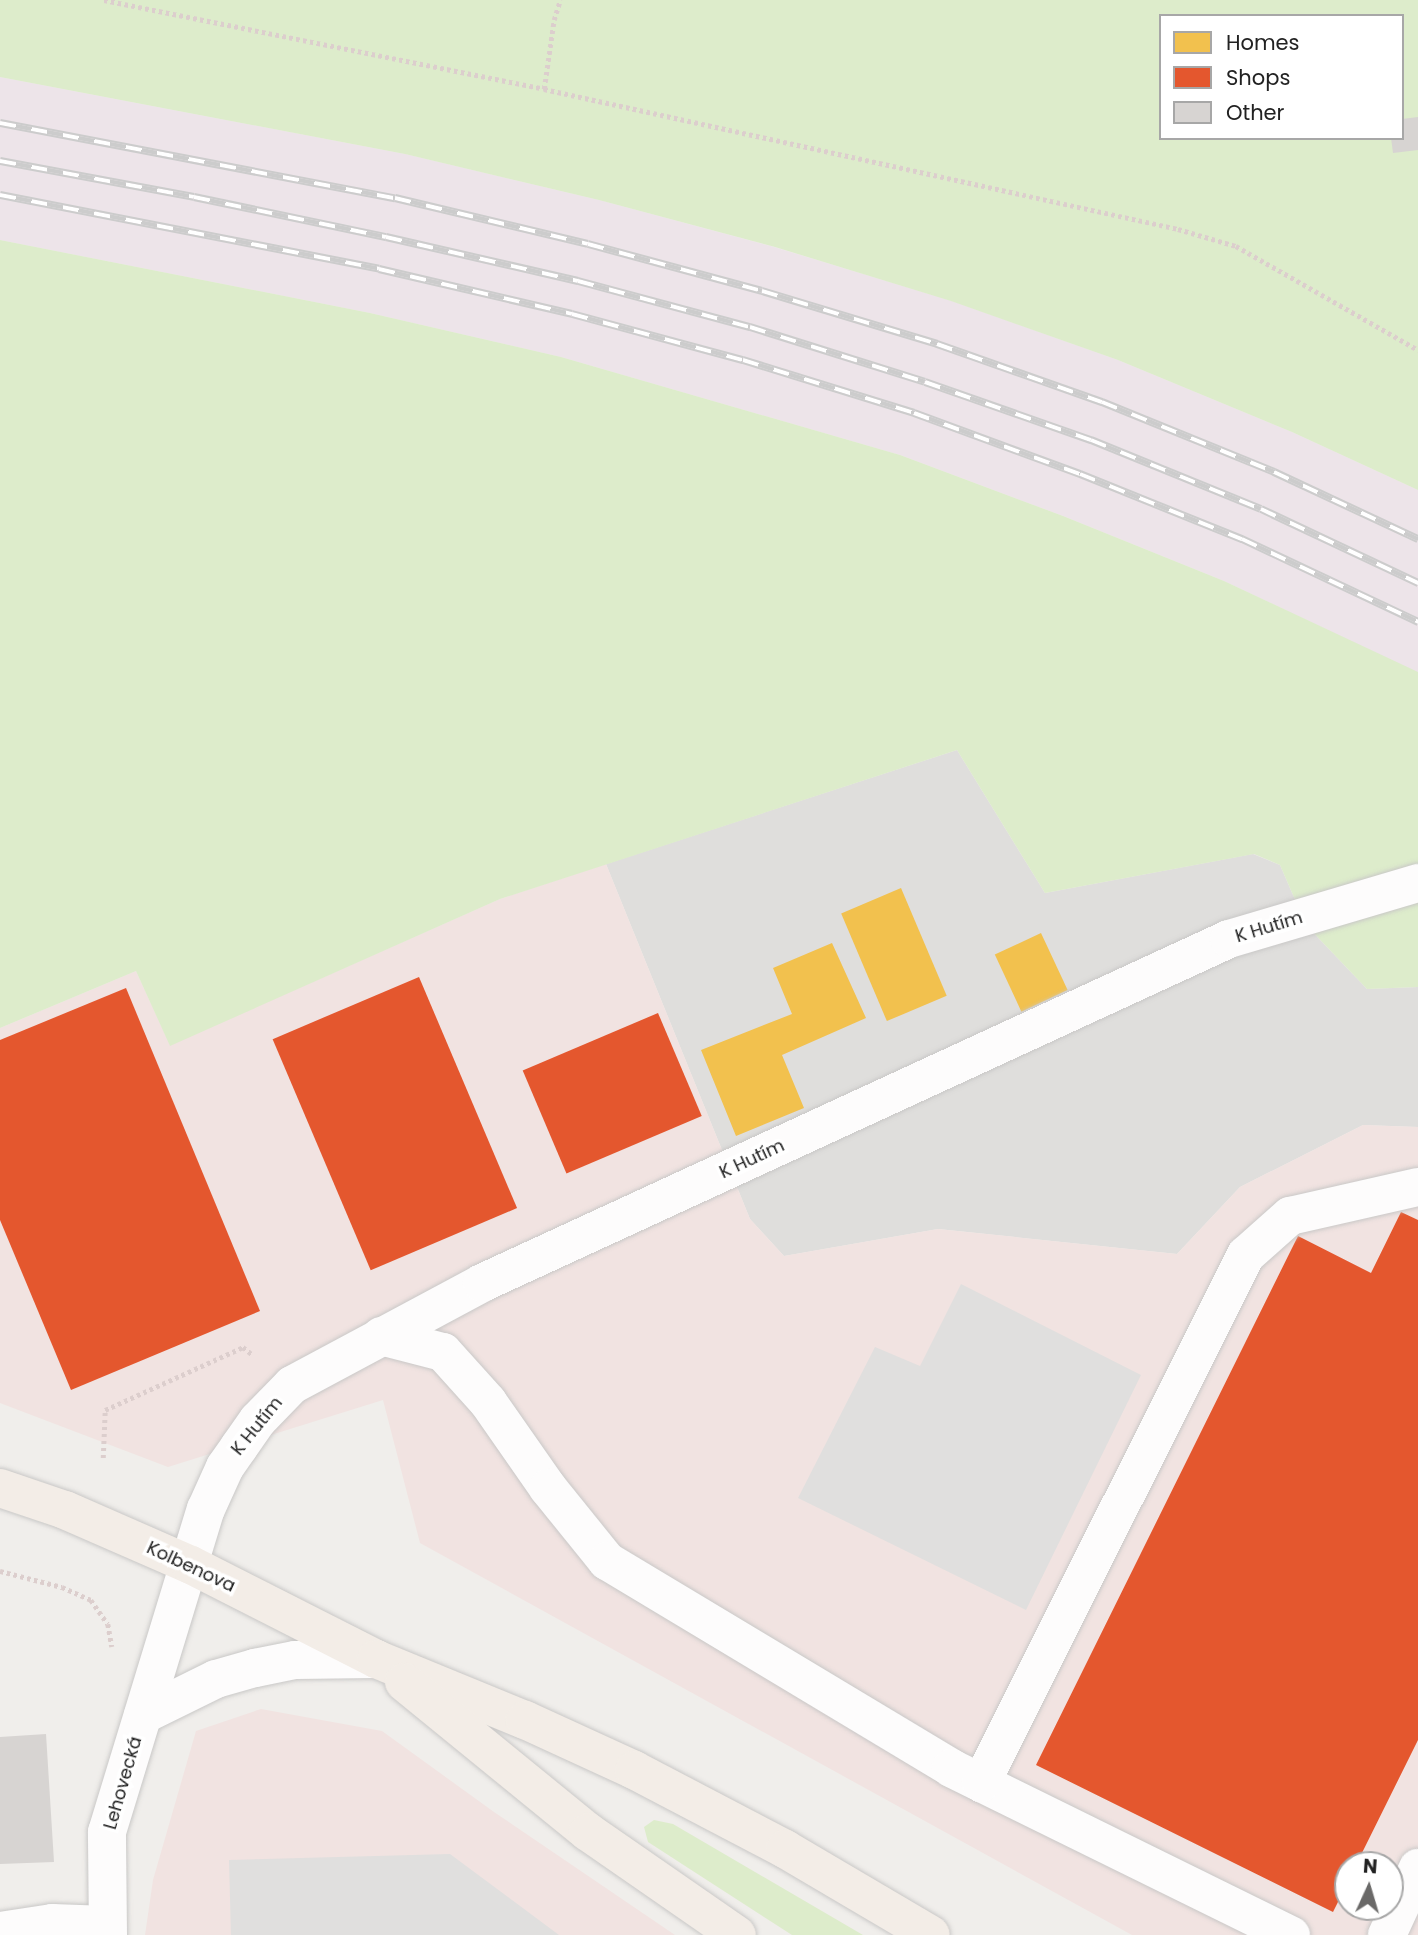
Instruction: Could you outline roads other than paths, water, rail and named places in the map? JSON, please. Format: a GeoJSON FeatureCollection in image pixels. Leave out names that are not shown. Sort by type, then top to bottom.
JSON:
{"type":"FeatureCollection","features":[{"type":"Feature","properties":{"kind":"main road","name":"Kolbenova"},"geometry":{"type":"LineString","coordinates":[[0,1488],[65,1510],[191,1565],[376,1659]]}},
{"type":"Feature","properties":{"kind":"main road"},"geometry":{"type":"LineString","coordinates":[[376,1659],[588,1832],[737,1935]]}},
{"type":"Feature","properties":{"kind":"main road"},"geometry":{"type":"LineString","coordinates":[[376,1659],[525,1720],[634,1770],[785,1849],[931,1935]]}},
{"type":"Feature","properties":{"kind":"street","name":"K Hutím"},"geometry":{"type":"LineString","coordinates":[[191,1565],[206,1509],[225,1467],[258,1420],[292,1385],[482,1283],[1229,939],[1418,883]]}},
{"type":"Feature","properties":{"kind":"street"},"geometry":{"type":"LineString","coordinates":[[981,1783],[1246,1255],[1290,1216],[1418,1187]]}},
{"type":"Feature","properties":{"kind":"street"},"geometry":{"type":"LineString","coordinates":[[381,1336],[443,1352],[488,1402],[548,1488],[607,1561],[951,1768],[1291,1935]]}},
{"type":"Feature","properties":{"kind":"street","name":"Lehovecká"},"geometry":{"type":"LineString","coordinates":[[108,1930],[107,1832],[191,1565]]}},
{"type":"Feature","properties":{"kind":"street","name":"Lehovecká"},"geometry":{"type":"LineString","coordinates":[[144,1715],[216,1679],[255,1668],[295,1660],[376,1659]]}},
{"type":"Feature","properties":{"kind":"street"},"geometry":{"type":"LineString","coordinates":[[1387,1935],[1418,1868]]}},
{"type":"Feature","properties":{"kind":"street"},"geometry":{"type":"LineString","coordinates":[[0,1931],[52,1923],[108,1930]]}},
{"type":"Feature","properties":{"kind":"railway"},"geometry":{"type":"LineString","coordinates":[[0,123],[395,198],[588,244],[762,291],[937,344],[1102,402],[1274,472],[1418,539]]}},
{"type":"Feature","properties":{"kind":"railway"},"geometry":{"type":"LineString","coordinates":[[0,161],[194,197],[386,237],[578,281],[750,327],[925,382],[1091,440],[1261,509],[1418,583]]}},
{"type":"Feature","properties":{"kind":"railway"},"geometry":{"type":"LineString","coordinates":[[0,195],[379,269],[572,314],[743,360],[914,413],[1080,474],[1242,539],[1418,622]]}}]}
